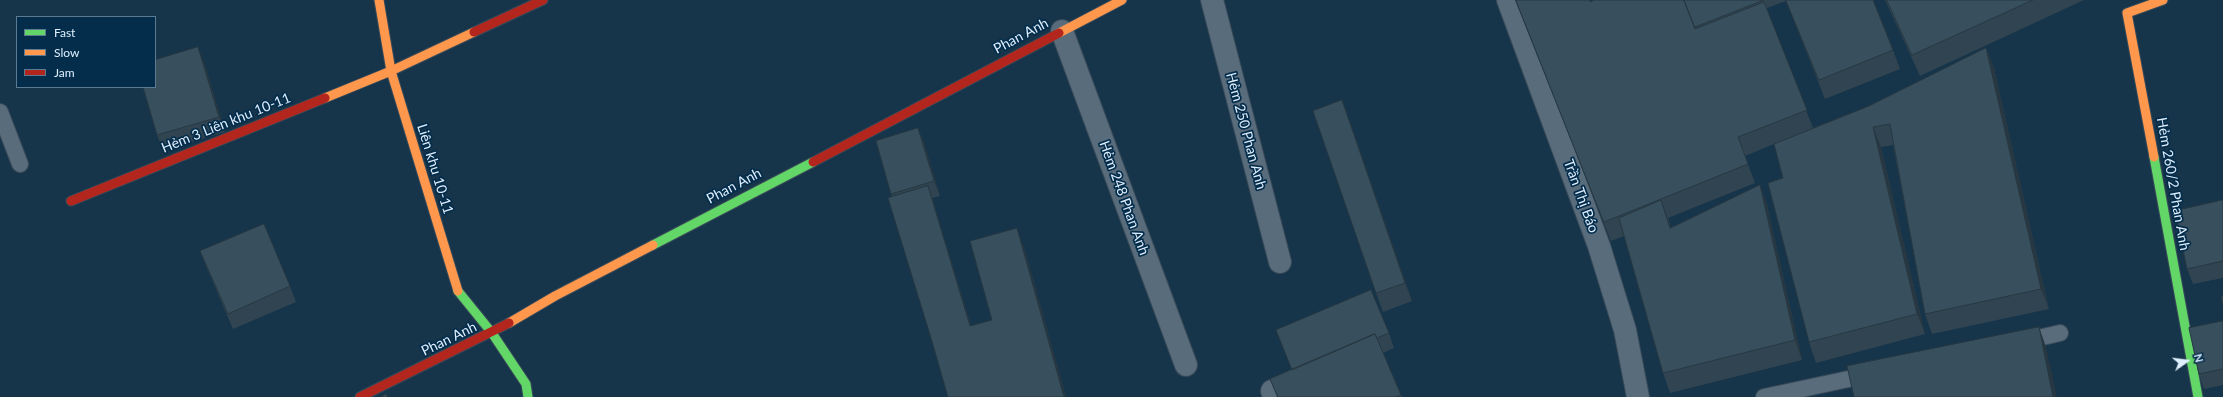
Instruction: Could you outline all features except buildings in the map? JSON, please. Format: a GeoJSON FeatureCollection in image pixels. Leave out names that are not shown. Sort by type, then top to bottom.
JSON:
{"type":"FeatureCollection","features":[{"type":"Feature","properties":{"kind":"street","name":"Liên khu 10-11"},"geometry":{"type":"LineString","coordinates":[[379,0],[391,71],[459,295],[492,334],[526,384],[528,397]]}},
{"type":"Feature","properties":{"kind":"street","name":"Hẻm 3 Liên khu 10-11"},"geometry":{"type":"LineString","coordinates":[[71,202],[391,71],[543,0]]}},
{"type":"Feature","properties":{"kind":"street","name":"Phan Anh"},"geometry":{"type":"LineString","coordinates":[[360,397],[492,334],[555,296],[1122,0]]}},
{"type":"Feature","properties":{"kind":"street","name":"Hẻm 250 Phan Anh"},"geometry":{"type":"LineString","coordinates":[[1212,0],[1280,262]]}},
{"type":"Feature","properties":{"kind":"street","name":"Trần Thị Báo"},"geometry":{"type":"LineString","coordinates":[[1508,0],[1599,246],[1625,330],[1638,397]]}},
{"type":"Feature","properties":{"kind":"street","name":"Hẻm 260/2 Phan Anh"},"geometry":{"type":"LineString","coordinates":[[2162,0],[2127,13],[2198,397]]}},
{"type":"Feature","properties":{"kind":"street","name":"Hẻm 248 Phan Anh"},"geometry":{"type":"LineString","coordinates":[[1062,31],[1186,365]]}},
{"type":"Feature","properties":{"kind":"lane"},"geometry":{"type":"LineString","coordinates":[[0,112],[20,164]]}},
{"type":"Feature","properties":{"kind":"lane"},"geometry":{"type":"LineString","coordinates":[[2006,345],[2060,334]]}},
{"type":"Feature","properties":{"kind":"lane"},"geometry":{"type":"LineString","coordinates":[[1764,397],[1888,370]]}},
{"type":"Feature","properties":{"kind":"traffic: fast"},"geometry":{"type":"LineString","coordinates":[[2154,157],[2198,397]]}},
{"type":"Feature","properties":{"kind":"traffic: fast"},"geometry":{"type":"LineString","coordinates":[[653,245],[813,162]]}},
{"type":"Feature","properties":{"kind":"traffic: fast"},"geometry":{"type":"LineString","coordinates":[[458,291],[492,333],[526,384],[528,397]]}},
{"type":"Feature","properties":{"kind":"traffic: slow"},"geometry":{"type":"LineString","coordinates":[[379,0],[391,71],[458,291]]}},
{"type":"Feature","properties":{"kind":"traffic: slow"},"geometry":{"type":"LineString","coordinates":[[1059,33],[1122,0]]}},
{"type":"Feature","properties":{"kind":"traffic: slow"},"geometry":{"type":"LineString","coordinates":[[2154,157],[2127,13],[2163,0]]}},
{"type":"Feature","properties":{"kind":"traffic: slow"},"geometry":{"type":"LineString","coordinates":[[325,98],[391,71],[474,32]]}},
{"type":"Feature","properties":{"kind":"traffic: slow"},"geometry":{"type":"LineString","coordinates":[[509,323],[555,296],[653,245]]}},
{"type":"Feature","properties":{"kind":"traffic: jam"},"geometry":{"type":"LineString","coordinates":[[474,32],[543,0]]}},
{"type":"Feature","properties":{"kind":"traffic: jam"},"geometry":{"type":"LineString","coordinates":[[813,162],[1059,33]]}},
{"type":"Feature","properties":{"kind":"traffic: jam"},"geometry":{"type":"LineString","coordinates":[[71,201],[325,98]]}},
{"type":"Feature","properties":{"kind":"traffic: jam"},"geometry":{"type":"LineString","coordinates":[[360,397],[509,323]]}}]}
